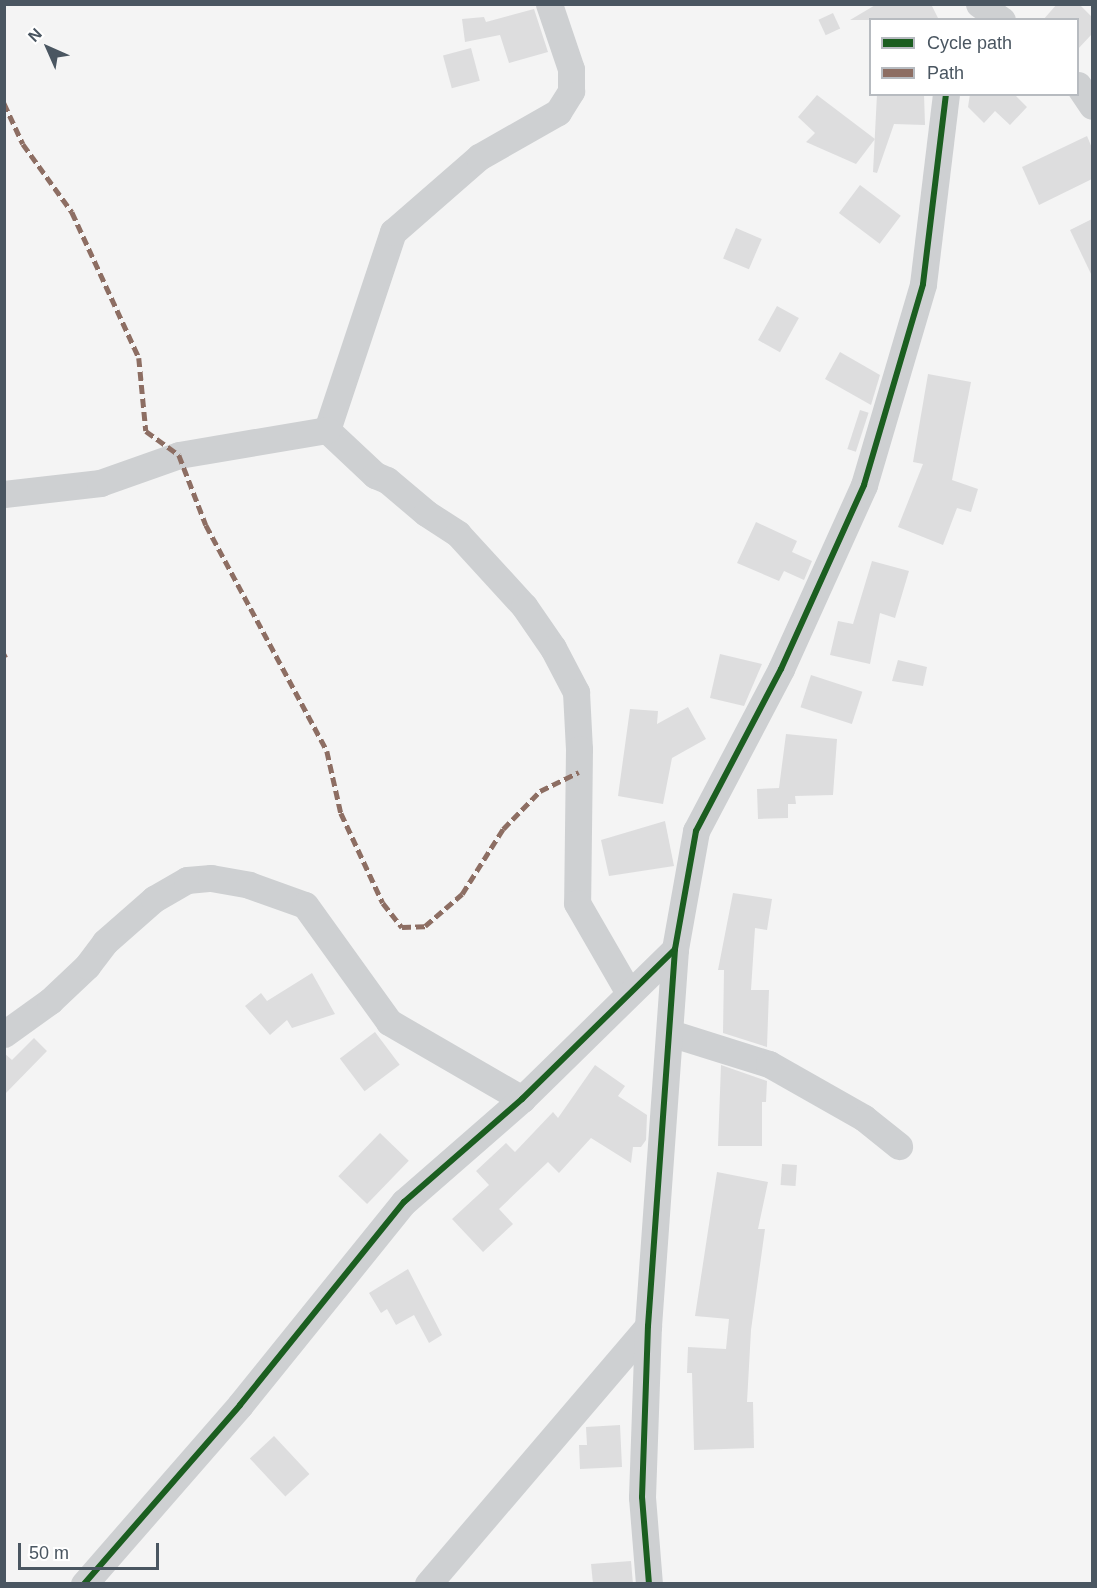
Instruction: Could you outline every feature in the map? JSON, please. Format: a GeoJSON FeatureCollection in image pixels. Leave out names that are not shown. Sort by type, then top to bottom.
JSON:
{"type":"FeatureCollection","features":[{"type":"Feature","properties":{"kind":"street"},"geometry":{"type":"LineString","coordinates":[[327,430],[393,232],[479,157],[558,112],[571,91],[571,69],[549,4]]}},
{"type":"Feature","properties":{"kind":"street"},"geometry":{"type":"LineString","coordinates":[[1079,88],[1092,105]]}},
{"type":"Feature","properties":{"kind":"street"},"geometry":{"type":"LineString","coordinates":[[648,1584],[642,1497],[648,1326],[675,949],[696,831],[781,669],[871,465],[923,284],[946,96]]}},
{"type":"Feature","properties":{"kind":"street"},"geometry":{"type":"LineString","coordinates":[[4,494],[99,483],[179,455],[327,430]]}},
{"type":"Feature","properties":{"kind":"street"},"geometry":{"type":"LineString","coordinates":[[327,430],[375,475],[387,480],[458,534],[524,606],[553,648],[576,692],[579,749],[577,903],[629,993]]}},
{"type":"Feature","properties":{"kind":"street"},"geometry":{"type":"LineString","coordinates":[[4,1034],[50,1001],[87,966],[105,942],[154,898],[187,880],[211,878],[249,885],[305,906],[389,1022],[522,1099]]}},
{"type":"Feature","properties":{"kind":"street"},"geometry":{"type":"LineString","coordinates":[[84,1584],[240,1405],[404,1202],[522,1099],[675,949]]}},
{"type":"Feature","properties":{"kind":"street"},"geometry":{"type":"LineString","coordinates":[[670,1033],[770,1064],[864,1118],[899,1146]]}},
{"type":"Feature","properties":{"kind":"street"},"geometry":{"type":"LineString","coordinates":[[428,1584],[648,1326]]}},
{"type":"Feature","properties":{"kind":"building"},"geometry":{"type":"Polygon","coordinates":[[[877,4],[931,4],[938,18],[869,18],[869,20],[850,20],[877,4]]]}},
{"type":"Feature","properties":{"kind":"building"},"geometry":{"type":"Polygon","coordinates":[[[1057,4],[1079,4],[1092,17],[1092,34],[1079,48],[1079,18],[1045,18],[1057,4]]]}},
{"type":"Feature","properties":{"kind":"building"},"geometry":{"type":"Polygon","coordinates":[[[534,9],[548,52],[509,63],[500,35],[465,42],[462,19],[484,17],[486,22],[534,9]]]}},
{"type":"Feature","properties":{"kind":"building"},"geometry":{"type":"Polygon","coordinates":[[[833,13],[840,28],[826,35],[818,20],[833,13]]]}},
{"type":"Feature","properties":{"kind":"building"},"geometry":{"type":"Polygon","coordinates":[[[471,48],[480,81],[452,88],[443,56],[471,48]]]}},
{"type":"Feature","properties":{"kind":"building"},"geometry":{"type":"Polygon","coordinates":[[[817,95],[875,139],[856,164],[806,142],[815,133],[798,117],[817,95]]]}},
{"type":"Feature","properties":{"kind":"building"},"geometry":{"type":"Polygon","coordinates":[[[877,96],[924,96],[925,125],[894,124],[877,173],[873,172],[877,96]]]}},
{"type":"Feature","properties":{"kind":"building"},"geometry":{"type":"Polygon","coordinates":[[[970,96],[1016,96],[1027,107],[1010,125],[995,111],[984,123],[968,107],[970,96]]]}},
{"type":"Feature","properties":{"kind":"building"},"geometry":{"type":"Polygon","coordinates":[[[1087,136],[1092,148],[1092,179],[1039,205],[1022,167],[1087,136]]]}},
{"type":"Feature","properties":{"kind":"building"},"geometry":{"type":"Polygon","coordinates":[[[860,185],[901,216],[880,244],[839,213],[860,185]]]}},
{"type":"Feature","properties":{"kind":"building"},"geometry":{"type":"Polygon","coordinates":[[[1092,219],[1092,276],[1070,230],[1092,219]]]}},
{"type":"Feature","properties":{"kind":"building"},"geometry":{"type":"Polygon","coordinates":[[[736,228],[762,239],[749,269],[723,258],[736,228]]]}},
{"type":"Feature","properties":{"kind":"building"},"geometry":{"type":"Polygon","coordinates":[[[777,306],[799,318],[780,352],[758,340],[777,306]]]}},
{"type":"Feature","properties":{"kind":"building"},"geometry":{"type":"Polygon","coordinates":[[[840,352],[880,375],[871,405],[825,379],[840,352]]]}},
{"type":"Feature","properties":{"kind":"building"},"geometry":{"type":"Polygon","coordinates":[[[928,374],[971,382],[952,480],[978,489],[971,512],[957,508],[943,545],[898,527],[923,464],[913,462],[928,374]]]}},
{"type":"Feature","properties":{"kind":"building"},"geometry":{"type":"Polygon","coordinates":[[[860,410],[869,413],[856,452],[847,449],[860,410]]]}},
{"type":"Feature","properties":{"kind":"building"},"geometry":{"type":"Polygon","coordinates":[[[756,522],[797,541],[792,552],[812,561],[804,580],[784,571],[779,581],[737,563],[756,522]]]}},
{"type":"Feature","properties":{"kind":"building"},"geometry":{"type":"Polygon","coordinates":[[[872,561],[909,571],[895,618],[880,613],[870,664],[830,655],[838,621],[853,624],[872,561]]]}},
{"type":"Feature","properties":{"kind":"building"},"geometry":{"type":"Polygon","coordinates":[[[720,654],[762,664],[744,706],[710,698],[720,654]]]}},
{"type":"Feature","properties":{"kind":"building"},"geometry":{"type":"Polygon","coordinates":[[[898,660],[927,667],[923,686],[892,681],[898,660]]]}},
{"type":"Feature","properties":{"kind":"building"},"geometry":{"type":"Polygon","coordinates":[[[811,675],[862,692],[852,724],[800,707],[811,675]]]}},
{"type":"Feature","properties":{"kind":"building"},"geometry":{"type":"Polygon","coordinates":[[[688,707],[706,739],[672,758],[663,804],[618,796],[630,709],[658,711],[657,724],[688,707]]]}},
{"type":"Feature","properties":{"kind":"building"},"geometry":{"type":"Polygon","coordinates":[[[786,734],[837,739],[833,795],[795,796],[796,804],[788,804],[788,818],[758,819],[757,789],[779,788],[786,734]]]}},
{"type":"Feature","properties":{"kind":"building"},"geometry":{"type":"Polygon","coordinates":[[[665,821],[674,866],[609,876],[601,840],[665,821]]]}},
{"type":"Feature","properties":{"kind":"building"},"geometry":{"type":"Polygon","coordinates":[[[733,893],[772,899],[767,930],[755,928],[751,990],[769,990],[767,1047],[723,1033],[724,970],[718,970],[733,893]]]}},
{"type":"Feature","properties":{"kind":"building"},"geometry":{"type":"Polygon","coordinates":[[[312,973],[335,1014],[292,1028],[287,1020],[270,1035],[245,1006],[261,993],[267,1001],[312,973]]]}},
{"type":"Feature","properties":{"kind":"building"},"geometry":{"type":"Polygon","coordinates":[[[375,1032],[400,1065],[365,1091],[340,1058],[375,1032]]]}},
{"type":"Feature","properties":{"kind":"building"},"geometry":{"type":"Polygon","coordinates":[[[34,1038],[47,1051],[4,1095],[4,1053],[12,1060],[34,1038]]]}},
{"type":"Feature","properties":{"kind":"building"},"geometry":{"type":"Polygon","coordinates":[[[595,1065],[625,1086],[618,1096],[647,1115],[646,1140],[641,1147],[633,1147],[631,1163],[591,1138],[559,1173],[548,1162],[499,1209],[513,1224],[483,1252],[452,1219],[489,1185],[476,1171],[506,1143],[515,1152],[553,1112],[558,1118],[595,1065]]]}},
{"type":"Feature","properties":{"kind":"building"},"geometry":{"type":"Polygon","coordinates":[[[721,1065],[767,1081],[766,1102],[762,1102],[762,1146],[718,1146],[721,1065]]]}},
{"type":"Feature","properties":{"kind":"building"},"geometry":{"type":"Polygon","coordinates":[[[380,1133],[409,1161],[367,1204],[338,1176],[380,1133]]]}},
{"type":"Feature","properties":{"kind":"building"},"geometry":{"type":"Polygon","coordinates":[[[782,1164],[797,1165],[795,1186],[781,1185],[782,1164]]]}},
{"type":"Feature","properties":{"kind":"building"},"geometry":{"type":"Polygon","coordinates":[[[717,1172],[768,1182],[758,1229],[765,1229],[751,1330],[747,1402],[753,1402],[754,1448],[694,1450],[692,1373],[687,1373],[688,1347],[726,1349],[729,1319],[695,1316],[717,1172]]]}},
{"type":"Feature","properties":{"kind":"building"},"geometry":{"type":"Polygon","coordinates":[[[408,1269],[442,1335],[429,1343],[414,1315],[396,1325],[387,1309],[381,1313],[369,1293],[408,1269]]]}},
{"type":"Feature","properties":{"kind":"building"},"geometry":{"type":"Polygon","coordinates":[[[620,1425],[622,1467],[580,1469],[579,1445],[587,1445],[586,1427],[620,1425]]]}},
{"type":"Feature","properties":{"kind":"building"},"geometry":{"type":"Polygon","coordinates":[[[274,1436],[309,1474],[285,1497],[250,1459],[274,1436]]]}},
{"type":"Feature","properties":{"kind":"building"},"geometry":{"type":"Polygon","coordinates":[[[631,1561],[633,1584],[593,1584],[591,1564],[631,1561]]]}},
{"type":"Feature","properties":{"kind":"marked path"},"geometry":{"type":"LineString","coordinates":[[4,103],[23,144],[72,212],[139,358],[146,431],[179,455],[206,525],[327,751],[341,813],[383,903],[402,927],[425,926],[462,894],[503,829],[540,791],[579,772]]}},
{"type":"Feature","properties":{"kind":"marked path"},"geometry":{"type":"LineString","coordinates":[[4,654],[6,658]]}},
{"type":"Feature","properties":{"kind":"cycle path"},"geometry":{"type":"LineString","coordinates":[[649,1584],[642,1497],[648,1326],[675,949],[696,831],[781,669],[864,485],[923,284],[946,96]]}},
{"type":"Feature","properties":{"kind":"cycle path"},"geometry":{"type":"LineString","coordinates":[[84,1584],[240,1405],[404,1202],[522,1099],[675,949]]}}]}
